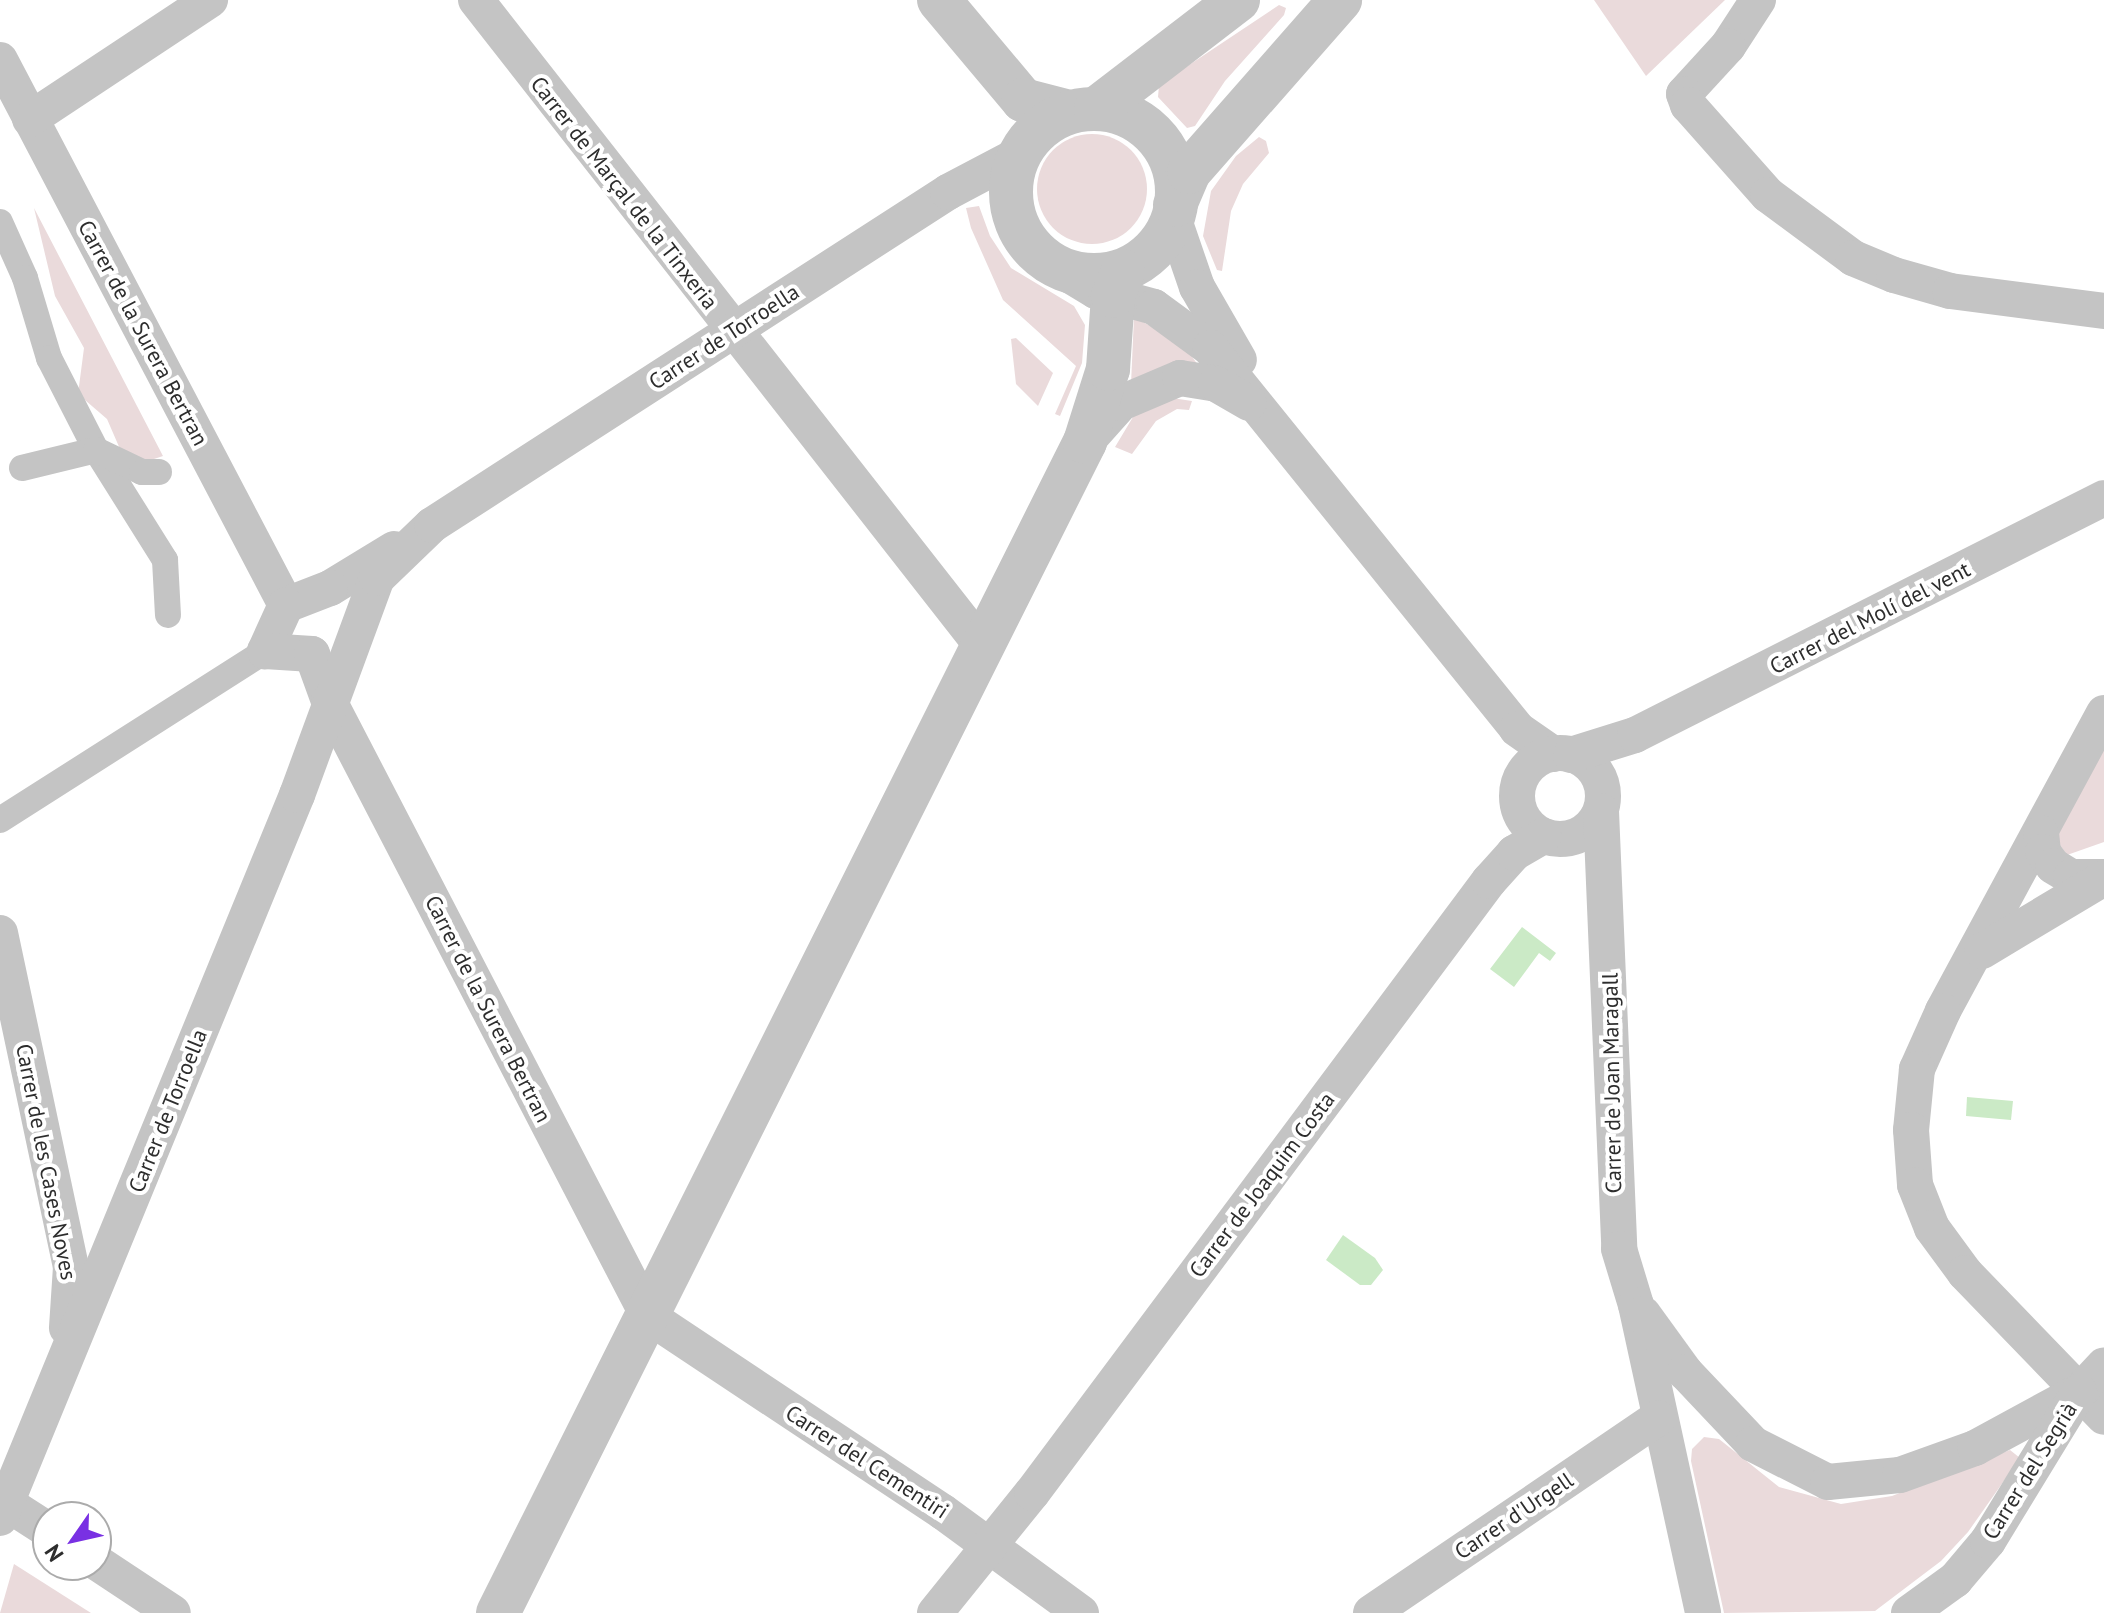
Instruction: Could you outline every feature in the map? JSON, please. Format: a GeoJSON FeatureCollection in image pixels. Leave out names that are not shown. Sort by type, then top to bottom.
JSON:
{"type":"FeatureCollection","features":[{"type":"Feature","properties":{"kind":"street"},"geometry":{"type":"LineString","coordinates":[[30,119],[210,0]]}},
{"type":"Feature","properties":{"kind":"street","name":"Carrer de Marçal de la Tinxeria"},"geometry":{"type":"LineString","coordinates":[[476,0],[731,332],[983,647]]}},
{"type":"Feature","properties":{"kind":"street"},"geometry":{"type":"LineString","coordinates":[[939,0],[1023,131],[1010,185],[1017,226],[1034,251],[1058,268],[1118,283],[1178,322],[1210,348],[1268,414],[1517,729],[1593,769],[1585,825],[1522,817],[1517,729]]}},
{"type":"Feature","properties":{"kind":"street"},"geometry":{"type":"LineString","coordinates":[[1023,131],[1082,110],[1238,0]]}},
{"type":"Feature","properties":{"kind":"street"},"geometry":{"type":"LineString","coordinates":[[498,1613],[1092,428],[1118,283],[1149,256],[1175,213],[1189,172],[1340,0]]}},
{"type":"Feature","properties":{"kind":"street"},"geometry":{"type":"LineString","coordinates":[[1728,46],[1758,0]]}},
{"type":"Feature","properties":{"kind":"street"},"geometry":{"type":"LineString","coordinates":[[1782,0],[1688,85],[1688,105],[1768,195],[1830,242],[1867,264],[1950,291],[2104,311]]}},
{"type":"Feature","properties":{"kind":"street","name":"Carrer de la Surera Bertran"},"geometry":{"type":"LineString","coordinates":[[0,60],[286,605]]}},
{"type":"Feature","properties":{"kind":"street"},"geometry":{"type":"LineString","coordinates":[[1082,110],[1132,119],[1160,142],[1175,176],[1175,213],[1197,287],[1268,414]]}},
{"type":"Feature","properties":{"kind":"street","name":"Carrer de Torroella"},"geometry":{"type":"LineString","coordinates":[[286,605],[330,588],[432,525],[948,192],[1023,131]]}},
{"type":"Feature","properties":{"kind":"street"},"geometry":{"type":"LineString","coordinates":[[0,222],[25,278],[49,358],[96,450],[165,560],[168,615]]}},
{"type":"Feature","properties":{"kind":"street"},"geometry":{"type":"LineString","coordinates":[[1092,428],[1121,403],[1180,378],[1216,384],[1268,414]]}},
{"type":"Feature","properties":{"kind":"street"},"geometry":{"type":"LineString","coordinates":[[22,468],[96,450],[142,472],[159,472]]}},
{"type":"Feature","properties":{"kind":"street","name":"Carrer del Molí del vent"},"geometry":{"type":"LineString","coordinates":[[1562,754],[1635,735],[2104,498]]}},
{"type":"Feature","properties":{"kind":"street","name":"Carrer de Torroella"},"geometry":{"type":"LineString","coordinates":[[3,1510],[297,795],[329,701],[377,578],[432,525]]}},
{"type":"Feature","properties":{"kind":"street"},"geometry":{"type":"LineString","coordinates":[[0,820],[265,651],[286,605]]}},
{"type":"Feature","properties":{"kind":"street"},"geometry":{"type":"LineString","coordinates":[[265,651],[312,654],[329,701]]}},
{"type":"Feature","properties":{"kind":"street","name":"Carrer de la Surera Bertran"},"geometry":{"type":"LineString","coordinates":[[329,701],[648,1316]]}},
{"type":"Feature","properties":{"kind":"street"},"geometry":{"type":"LineString","coordinates":[[2104,713],[1917,1069],[1911,1130],[1915,1185],[1932,1228],[1965,1273],[2104,1417]]}},
{"type":"Feature","properties":{"kind":"street","name":"Carrer del Molí del vent"},"geometry":{"type":"LineString","coordinates":[[1585,825],[1635,735]]}},
{"type":"Feature","properties":{"kind":"street"},"geometry":{"type":"LineString","coordinates":[[1521,778],[1539,759],[1562,754]]}},
{"type":"Feature","properties":{"kind":"street","name":"Carrer de Joan Maragall"},"geometry":{"type":"LineString","coordinates":[[1585,825],[1619,1249],[1636,1305],[1658,1418],[1703,1613]]}},
{"type":"Feature","properties":{"kind":"street","name":"Carrer de Joaquim Costa"},"geometry":{"type":"LineString","coordinates":[[935,1613],[1489,881],[1514,853],[1585,825]]}},
{"type":"Feature","properties":{"kind":"street"},"geometry":{"type":"LineString","coordinates":[[2041,833],[2043,852],[2053,866],[2071,877],[2104,877]]}},
{"type":"Feature","properties":{"kind":"street"},"geometry":{"type":"LineString","coordinates":[[1977,954],[2104,877]]}},
{"type":"Feature","properties":{"kind":"street","name":"Carrer de les Cases Noves"},"geometry":{"type":"LineString","coordinates":[[0,933],[71,1267],[69,1320],[53,1390]]}},
{"type":"Feature","properties":{"kind":"street","name":"Carrer de Joan Maragall"},"geometry":{"type":"LineString","coordinates":[[1636,1305],[1685,1372],[1753,1444],[1795,1470],[1828,1482],[1861,1482],[1900,1475],[1975,1448],[2080,1391],[2104,1365]]}},
{"type":"Feature","properties":{"kind":"street","name":"Carrer del Cementiri"},"geometry":{"type":"LineString","coordinates":[[648,1316],[990,1544],[1081,1613]]}},
{"type":"Feature","properties":{"kind":"street","name":"Carrer del Segrià"},"geometry":{"type":"LineString","coordinates":[[1909,1613],[1955,1580],[1988,1541],[2080,1391]]}},
{"type":"Feature","properties":{"kind":"street","name":"Carrer d'Urgell"},"geometry":{"type":"LineString","coordinates":[[1371,1613],[1658,1418]]}},
{"type":"Feature","properties":{"kind":"street"},"geometry":{"type":"LineString","coordinates":[[1669,1458],[1682,1428],[1697,1419],[1715,1418],[1734,1425]]}},
{"type":"Feature","properties":{"kind":"street"},"geometry":{"type":"LineString","coordinates":[[3,1510],[32,1523]]}},
{"type":"Feature","properties":{"kind":"street"},"geometry":{"type":"LineString","coordinates":[[112,1573],[173,1613]]}},
{"type":"Feature","properties":{"kind":"shaded area"},"geometry":{"type":"Polygon","coordinates":[[[1594,0],[1725,0],[1646,76],[1594,0]]]}},
{"type":"Feature","properties":{"kind":"shaded area"},"geometry":{"type":"Polygon","coordinates":[[[1279,5],[1286,8],[1284,15],[1225,81],[1195,126],[1187,128],[1158,97],[1159,85],[1279,5]]]}},
{"type":"Feature","properties":{"kind":"shaded area"},"geometry":{"type":"Polygon","coordinates":[[[1092,134],[1113,138],[1131,150],[1143,168],[1147,189],[1143,210],[1131,228],[1113,240],[1092,244],[1071,240],[1053,228],[1041,210],[1037,189],[1041,168],[1053,150],[1071,138],[1092,134]]]}},
{"type":"Feature","properties":{"kind":"shaded area"},"geometry":{"type":"Polygon","coordinates":[[[1259,137],[1266,141],[1269,153],[1243,184],[1231,211],[1222,271],[1217,270],[1203,236],[1211,191],[1236,156],[1259,137]]]}},
{"type":"Feature","properties":{"kind":"shaded area"},"geometry":{"type":"Polygon","coordinates":[[[979,206],[990,236],[1011,268],[1074,306],[1085,325],[1082,363],[1060,416],[1055,414],[1076,366],[1003,300],[971,228],[966,208],[979,206]]]}},
{"type":"Feature","properties":{"kind":"shaded area"},"geometry":{"type":"Polygon","coordinates":[[[34,208],[163,456],[142,463],[120,449],[107,419],[78,394],[84,348],[55,296],[34,208]]]}},
{"type":"Feature","properties":{"kind":"shaded area"},"geometry":{"type":"Polygon","coordinates":[[[1134,317],[1183,344],[1198,365],[1131,384],[1134,317]]]}},
{"type":"Feature","properties":{"kind":"shaded area"},"geometry":{"type":"Polygon","coordinates":[[[1016,338],[1053,373],[1038,406],[1016,384],[1011,339],[1016,338]]]}},
{"type":"Feature","properties":{"kind":"shaded area"},"geometry":{"type":"Polygon","coordinates":[[[1172,398],[1192,401],[1189,410],[1177,409],[1156,421],[1132,454],[1115,447],[1136,412],[1172,398]]]}},
{"type":"Feature","properties":{"kind":"shaded area"},"geometry":{"type":"Polygon","coordinates":[[[2104,747],[2104,842],[2067,855],[2055,838],[2104,747]]]}},
{"type":"Feature","properties":{"kind":"shaded area"},"geometry":{"type":"Polygon","coordinates":[[[1522,927],[1556,953],[1550,961],[1539,953],[1514,987],[1490,969],[1522,927]]]}},
{"type":"Feature","properties":{"kind":"shaded area"},"geometry":{"type":"Polygon","coordinates":[[[1967,1097],[2013,1101],[2011,1120],[1966,1116],[1967,1097]]]}},
{"type":"Feature","properties":{"kind":"shaded area"},"geometry":{"type":"Polygon","coordinates":[[[1343,1235],[1375,1258],[1383,1270],[1371,1285],[1360,1285],[1326,1260],[1343,1235]]]}},
{"type":"Feature","properties":{"kind":"shaded area"},"geometry":{"type":"Polygon","coordinates":[[[1704,1437],[1719,1439],[1779,1487],[1841,1504],[1892,1496],[2010,1450],[2020,1458],[1968,1532],[1941,1561],[1875,1611],[1724,1613],[1691,1461],[1692,1449],[1704,1437]]]}},
{"type":"Feature","properties":{"kind":"shaded area"},"geometry":{"type":"Polygon","coordinates":[[[14,1564],[32,1575],[32,1581],[41,1581],[91,1613],[0,1613],[14,1564]]]}}]}
